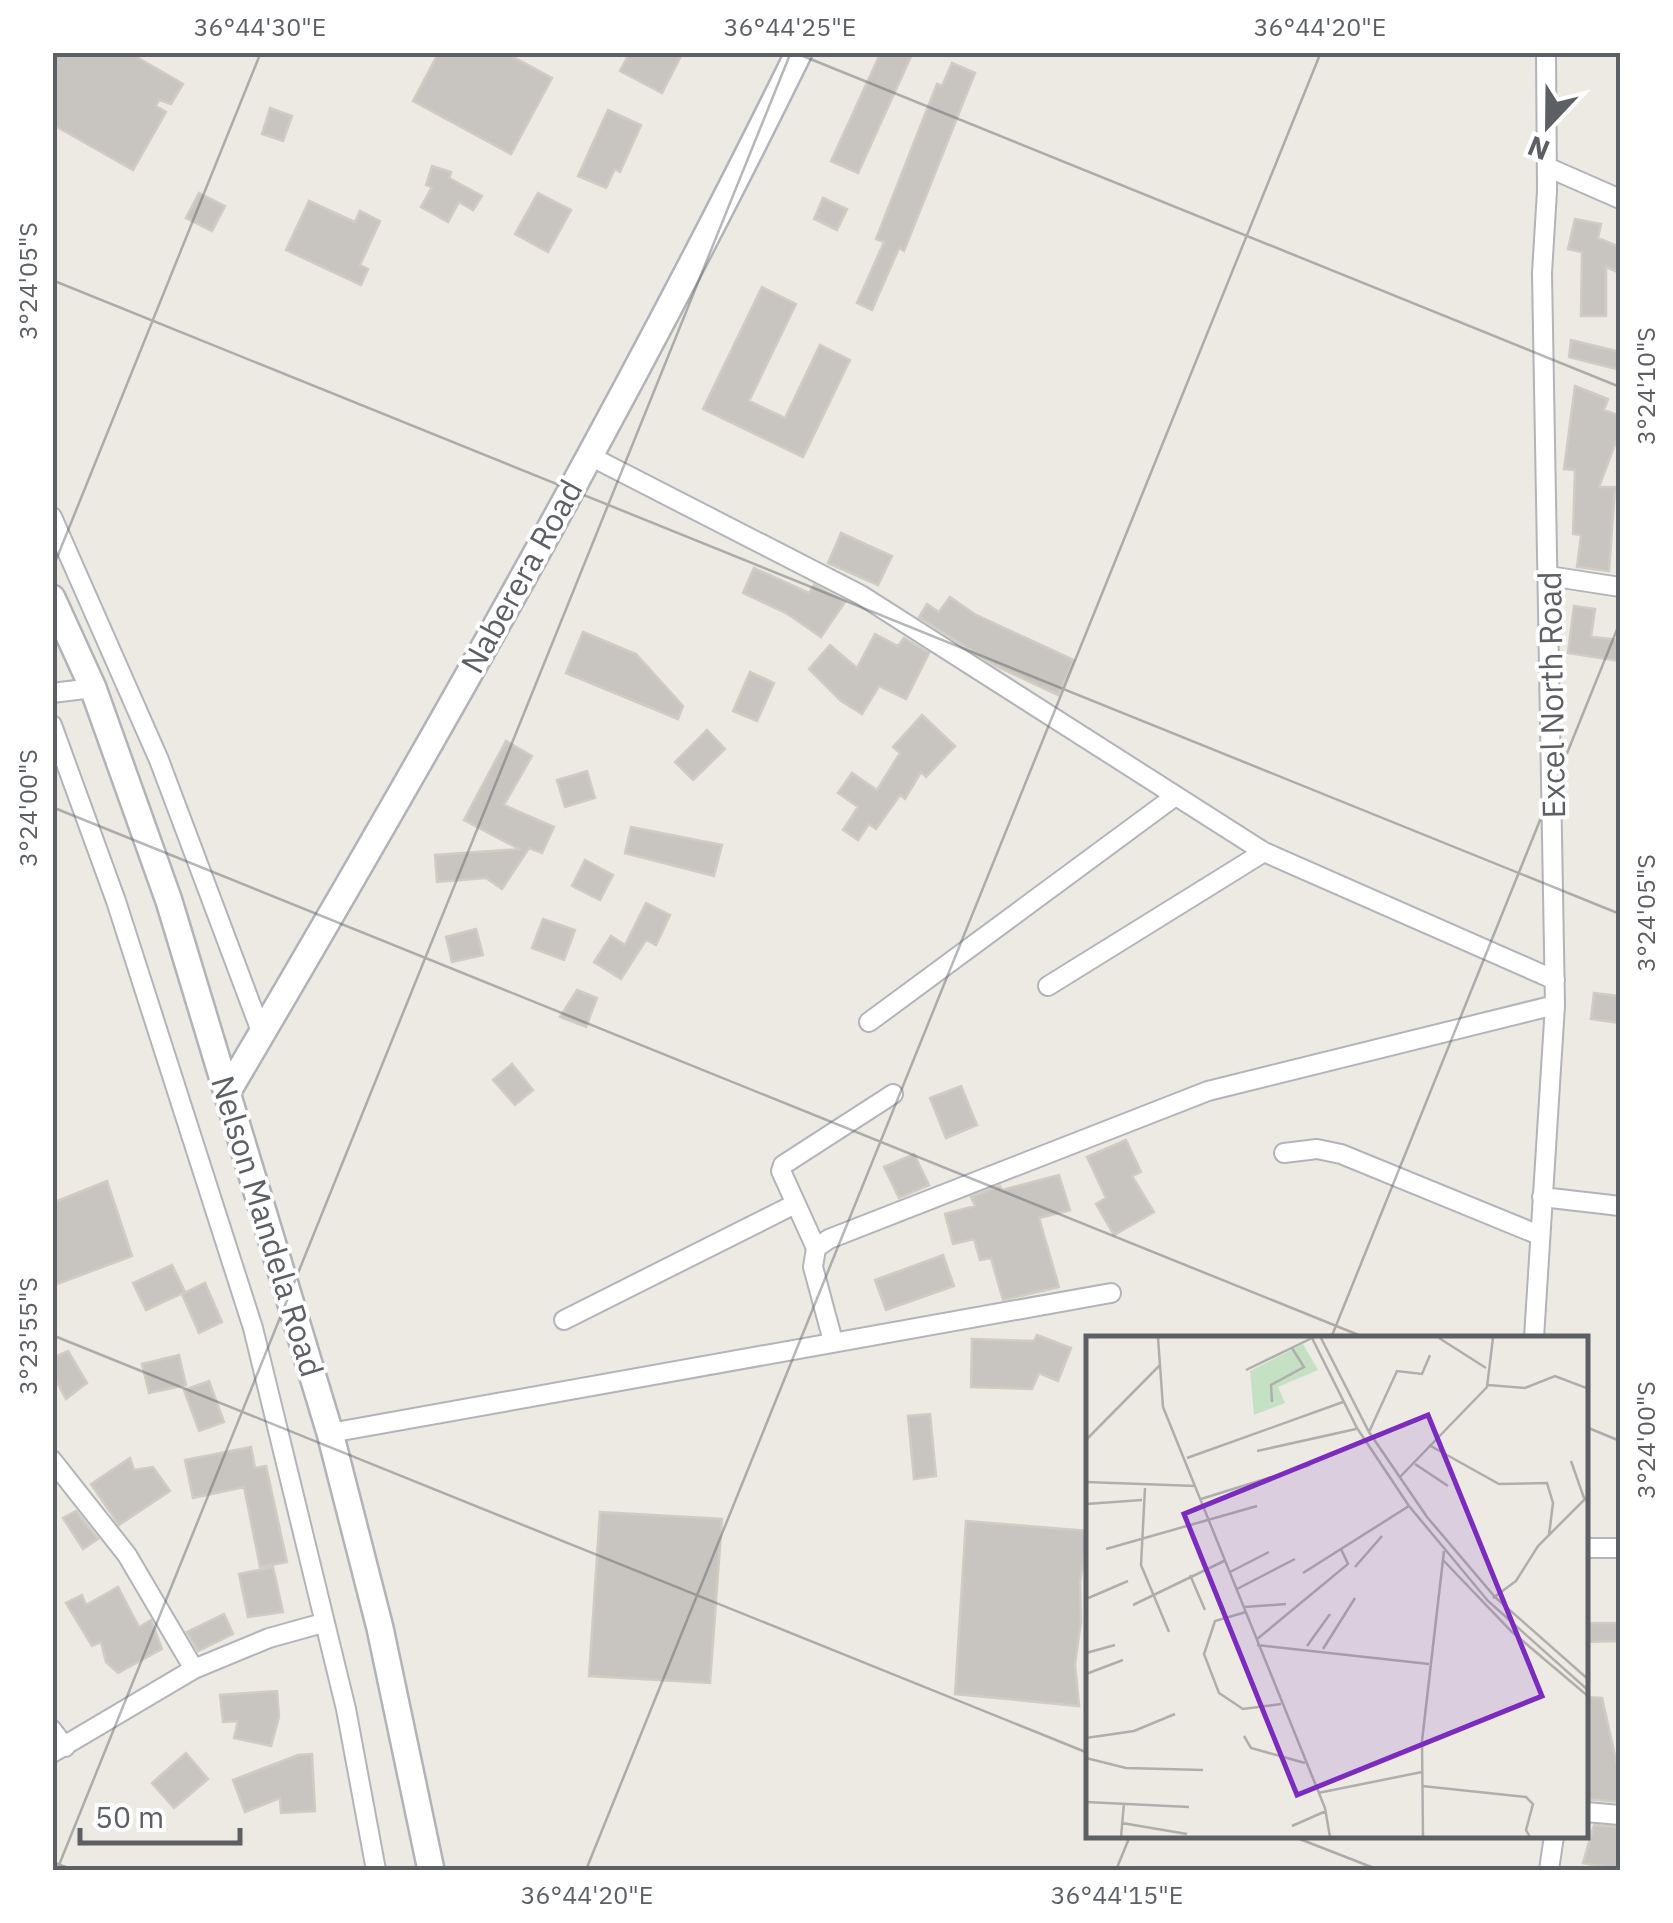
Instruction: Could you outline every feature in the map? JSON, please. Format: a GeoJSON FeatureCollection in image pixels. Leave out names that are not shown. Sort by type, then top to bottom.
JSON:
{"type":"FeatureCollection","features":[{"type":"Feature","properties":{"kind":"main road","name":"Naberera Road"},"geometry":{"type":"LineString","coordinates":[[228,1091],[522,581],[711,232],[800,52]]}},
{"type":"Feature","properties":{"kind":"main road","name":"Nelson Mandela Road"},"geometry":{"type":"LineString","coordinates":[[52,598],[93,688],[169,901],[330,1434],[380,1628],[430,1870]]}},
{"type":"Feature","properties":{"kind":"street","name":"Excel North Road"},"geometry":{"type":"LineString","coordinates":[[1534,1336],[1555,1005],[1542,273],[1547,167],[1546,52]]}},
{"type":"Feature","properties":{"kind":"street"},"geometry":{"type":"LineString","coordinates":[[1547,167],[1620,199]]}},
{"type":"Feature","properties":{"kind":"street"},"geometry":{"type":"LineString","coordinates":[[588,455],[861,595],[1264,852],[1555,980]]}},
{"type":"Feature","properties":{"kind":"street"},"geometry":{"type":"LineString","coordinates":[[52,517],[159,760],[262,1034]]}},
{"type":"Feature","properties":{"kind":"street"},"geometry":{"type":"LineString","coordinates":[[1549,576],[1620,588]]}},
{"type":"Feature","properties":{"kind":"street"},"geometry":{"type":"LineString","coordinates":[[52,693],[93,688]]}},
{"type":"Feature","properties":{"kind":"street"},"geometry":{"type":"LineString","coordinates":[[52,725],[116,901],[253,1328],[346,1709],[376,1870]]}},
{"type":"Feature","properties":{"kind":"street"},"geometry":{"type":"LineString","coordinates":[[869,1022],[1174,797]]}},
{"type":"Feature","properties":{"kind":"street"},"geometry":{"type":"LineString","coordinates":[[1048,986],[1264,852]]}},
{"type":"Feature","properties":{"kind":"street"},"geometry":{"type":"LineString","coordinates":[[816,1248],[829,1239],[1208,1092],[1555,1005]]}},
{"type":"Feature","properties":{"kind":"street"},"geometry":{"type":"LineString","coordinates":[[833,1341],[813,1267],[816,1248],[780,1171],[788,1159],[894,1094]]}},
{"type":"Feature","properties":{"kind":"street"},"geometry":{"type":"LineString","coordinates":[[1284,1152],[1317,1149],[1341,1154],[1539,1235]]}},
{"type":"Feature","properties":{"kind":"street"},"geometry":{"type":"LineString","coordinates":[[1542,1197],[1620,1206]]}},
{"type":"Feature","properties":{"kind":"street"},"geometry":{"type":"LineString","coordinates":[[564,1320],[796,1204]]}},
{"type":"Feature","properties":{"kind":"street"},"geometry":{"type":"LineString","coordinates":[[330,1434],[1111,1292]]}},
{"type":"Feature","properties":{"kind":"street"},"geometry":{"type":"LineString","coordinates":[[52,1460],[127,1555],[194,1669]]}},
{"type":"Feature","properties":{"kind":"street"},"geometry":{"type":"LineString","coordinates":[[1588,1548],[1620,1548]]}},
{"type":"Feature","properties":{"kind":"street"},"geometry":{"type":"LineString","coordinates":[[52,1730],[59,1750],[194,1669],[268,1638],[323,1624]]}},
{"type":"Feature","properties":{"kind":"street"},"geometry":{"type":"LineString","coordinates":[[1588,1812],[1620,1815]]}},
{"type":"Feature","properties":{"kind":"street"},"geometry":{"type":"LineString","coordinates":[[1549,1870],[1554,1838]]}},
{"type":"Feature","properties":{"kind":"building"},"geometry":{"type":"Polygon","coordinates":[[[52,52],[128,52],[183,84],[171,104],[159,100],[156,106],[166,112],[133,170],[52,124],[52,52]]]}},
{"type":"Feature","properties":{"kind":"building"},"geometry":{"type":"Polygon","coordinates":[[[439,52],[504,52],[552,78],[511,154],[413,101],[439,52]]]}},
{"type":"Feature","properties":{"kind":"building"},"geometry":{"type":"Polygon","coordinates":[[[630,52],[683,52],[662,93],[620,71],[630,52]]]}},
{"type":"Feature","properties":{"kind":"building"},"geometry":{"type":"Polygon","coordinates":[[[881,52],[913,52],[858,173],[831,161],[881,52]]]}},
{"type":"Feature","properties":{"kind":"building"},"geometry":{"type":"Polygon","coordinates":[[[952,63],[975,73],[904,251],[899,248],[872,310],[857,303],[884,242],[876,239],[937,84],[942,86],[952,63]]]}},
{"type":"Feature","properties":{"kind":"building"},"geometry":{"type":"Polygon","coordinates":[[[270,108],[292,116],[283,141],[262,134],[270,108]]]}},
{"type":"Feature","properties":{"kind":"building"},"geometry":{"type":"Polygon","coordinates":[[[608,110],[641,125],[620,172],[615,169],[606,188],[578,176],[608,110]]]}},
{"type":"Feature","properties":{"kind":"building"},"geometry":{"type":"Polygon","coordinates":[[[432,166],[451,172],[449,178],[482,196],[473,210],[459,202],[448,222],[421,207],[432,187],[426,185],[432,166]]]}},
{"type":"Feature","properties":{"kind":"building"},"geometry":{"type":"Polygon","coordinates":[[[199,193],[225,206],[212,231],[186,218],[199,193]]]}},
{"type":"Feature","properties":{"kind":"building"},"geometry":{"type":"Polygon","coordinates":[[[538,193],[571,210],[548,252],[515,234],[538,193]]]}},
{"type":"Feature","properties":{"kind":"building"},"geometry":{"type":"Polygon","coordinates":[[[823,198],[847,209],[837,230],[814,219],[823,198]]]}},
{"type":"Feature","properties":{"kind":"building"},"geometry":{"type":"Polygon","coordinates":[[[309,201],[355,222],[360,211],[380,221],[360,265],[368,269],[361,285],[286,250],[309,201]]]}},
{"type":"Feature","properties":{"kind":"building"},"geometry":{"type":"Polygon","coordinates":[[[1575,219],[1601,224],[1598,238],[1620,247],[1620,273],[1606,267],[1606,316],[1581,316],[1582,252],[1568,249],[1575,219]]]}},
{"type":"Feature","properties":{"kind":"building"},"geometry":{"type":"Polygon","coordinates":[[[762,287],[796,304],[749,401],[785,418],[820,345],[850,360],[803,457],[703,409],[762,287]]]}},
{"type":"Feature","properties":{"kind":"building"},"geometry":{"type":"Polygon","coordinates":[[[1571,340],[1620,352],[1620,370],[1569,357],[1571,340]]]}},
{"type":"Feature","properties":{"kind":"building"},"geometry":{"type":"Polygon","coordinates":[[[1575,386],[1608,399],[1604,410],[1620,416],[1620,431],[1599,487],[1615,487],[1609,571],[1577,567],[1581,535],[1573,534],[1575,470],[1564,469],[1575,386]]]}},
{"type":"Feature","properties":{"kind":"building"},"geometry":{"type":"Polygon","coordinates":[[[841,533],[892,556],[878,585],[828,563],[841,533]]]}},
{"type":"Feature","properties":{"kind":"building"},"geometry":{"type":"Polygon","coordinates":[[[754,568],[809,593],[814,585],[845,602],[821,637],[786,613],[743,593],[754,568]]]}},
{"type":"Feature","properties":{"kind":"building"},"geometry":{"type":"Polygon","coordinates":[[[950,597],[976,615],[1074,660],[1058,695],[996,666],[919,617],[927,604],[939,612],[950,597]]]}},
{"type":"Feature","properties":{"kind":"building"},"geometry":{"type":"Polygon","coordinates":[[[1574,606],[1595,609],[1591,637],[1620,640],[1620,661],[1568,653],[1574,606]]]}},
{"type":"Feature","properties":{"kind":"building"},"geometry":{"type":"Polygon","coordinates":[[[583,632],[636,654],[683,706],[678,719],[566,673],[583,632]]]}},
{"type":"Feature","properties":{"kind":"building"},"geometry":{"type":"Polygon","coordinates":[[[875,634],[898,646],[904,638],[929,653],[906,699],[879,686],[862,714],[841,701],[809,669],[830,645],[857,668],[875,634]]]}},
{"type":"Feature","properties":{"kind":"building"},"geometry":{"type":"Polygon","coordinates":[[[750,672],[774,683],[757,721],[733,711],[750,672]]]}},
{"type":"Feature","properties":{"kind":"building"},"geometry":{"type":"Polygon","coordinates":[[[922,715],[955,746],[926,777],[921,772],[905,799],[900,795],[876,829],[869,824],[858,840],[843,830],[858,807],[838,793],[852,773],[877,790],[900,753],[893,747],[922,715]]]}},
{"type":"Feature","properties":{"kind":"building"},"geometry":{"type":"Polygon","coordinates":[[[707,730],[725,749],[693,780],[675,762],[707,730]]]}},
{"type":"Feature","properties":{"kind":"building"},"geometry":{"type":"Polygon","coordinates":[[[506,741],[532,756],[504,805],[554,827],[542,853],[529,848],[502,889],[486,878],[437,882],[435,855],[519,849],[464,820],[506,741]]]}},
{"type":"Feature","properties":{"kind":"building"},"geometry":{"type":"Polygon","coordinates":[[[587,771],[595,798],[565,807],[557,780],[587,771]]]}},
{"type":"Feature","properties":{"kind":"building"},"geometry":{"type":"Polygon","coordinates":[[[631,827],[722,845],[714,876],[625,853],[631,827]]]}},
{"type":"Feature","properties":{"kind":"building"},"geometry":{"type":"Polygon","coordinates":[[[585,860],[613,875],[600,900],[572,886],[585,860]]]}},
{"type":"Feature","properties":{"kind":"building"},"geometry":{"type":"Polygon","coordinates":[[[646,903],[670,915],[656,945],[646,940],[621,979],[594,962],[611,936],[625,945],[646,903]]]}},
{"type":"Feature","properties":{"kind":"building"},"geometry":{"type":"Polygon","coordinates":[[[543,919],[575,930],[564,960],[532,948],[543,919]]]}},
{"type":"Feature","properties":{"kind":"building"},"geometry":{"type":"Polygon","coordinates":[[[476,929],[483,955],[452,962],[446,937],[476,929]]]}},
{"type":"Feature","properties":{"kind":"building"},"geometry":{"type":"Polygon","coordinates":[[[577,990],[597,998],[586,1027],[560,1017],[577,990]]]}},
{"type":"Feature","properties":{"kind":"building"},"geometry":{"type":"Polygon","coordinates":[[[1594,993],[1620,996],[1620,1023],[1591,1019],[1594,993]]]}},
{"type":"Feature","properties":{"kind":"building"},"geometry":{"type":"Polygon","coordinates":[[[512,1064],[533,1090],[515,1105],[493,1080],[512,1064]]]}},
{"type":"Feature","properties":{"kind":"building"},"geometry":{"type":"Polygon","coordinates":[[[961,1086],[977,1125],[946,1138],[930,1098],[961,1086]]]}},
{"type":"Feature","properties":{"kind":"building"},"geometry":{"type":"Polygon","coordinates":[[[1126,1140],[1141,1172],[1132,1176],[1154,1212],[1114,1235],[1096,1204],[1106,1198],[1087,1157],[1126,1140]]]}},
{"type":"Feature","properties":{"kind":"building"},"geometry":{"type":"Polygon","coordinates":[[[914,1154],[929,1185],[899,1198],[884,1167],[914,1154]]]}},
{"type":"Feature","properties":{"kind":"building"},"geometry":{"type":"Polygon","coordinates":[[[1059,1175],[1070,1210],[1039,1218],[1059,1287],[1003,1300],[991,1258],[980,1260],[974,1239],[953,1244],[945,1214],[975,1206],[971,1197],[1000,1186],[1002,1190],[1059,1175]]]}},
{"type":"Feature","properties":{"kind":"building"},"geometry":{"type":"Polygon","coordinates":[[[107,1181],[132,1256],[52,1286],[52,1203],[107,1181]]]}},
{"type":"Feature","properties":{"kind":"building"},"geometry":{"type":"Polygon","coordinates":[[[943,1255],[954,1286],[886,1310],[875,1280],[943,1255]]]}},
{"type":"Feature","properties":{"kind":"building"},"geometry":{"type":"Polygon","coordinates":[[[172,1265],[185,1292],[146,1310],[133,1283],[172,1265]]]}},
{"type":"Feature","properties":{"kind":"building"},"geometry":{"type":"Polygon","coordinates":[[[205,1283],[222,1322],[199,1333],[182,1294],[205,1283]]]}},
{"type":"Feature","properties":{"kind":"building"},"geometry":{"type":"Polygon","coordinates":[[[1037,1335],[1071,1348],[1058,1381],[1039,1373],[1032,1389],[971,1387],[972,1339],[1034,1341],[1037,1335]]]}},
{"type":"Feature","properties":{"kind":"building"},"geometry":{"type":"Polygon","coordinates":[[[68,1351],[87,1383],[66,1399],[52,1373],[52,1358],[68,1351]]]}},
{"type":"Feature","properties":{"kind":"building"},"geometry":{"type":"Polygon","coordinates":[[[179,1355],[186,1385],[149,1393],[142,1364],[179,1355]]]}},
{"type":"Feature","properties":{"kind":"building"},"geometry":{"type":"Polygon","coordinates":[[[209,1381],[224,1422],[199,1431],[184,1390],[209,1381]]]}},
{"type":"Feature","properties":{"kind":"building"},"geometry":{"type":"Polygon","coordinates":[[[930,1414],[936,1476],[914,1479],[908,1416],[930,1414]]]}},
{"type":"Feature","properties":{"kind":"building"},"geometry":{"type":"Polygon","coordinates":[[[251,1447],[255,1468],[266,1466],[287,1562],[260,1567],[244,1487],[193,1498],[185,1460],[251,1447]]]}},
{"type":"Feature","properties":{"kind":"building"},"geometry":{"type":"Polygon","coordinates":[[[130,1458],[134,1470],[153,1467],[170,1491],[119,1525],[91,1484],[130,1458]]]}},
{"type":"Feature","properties":{"kind":"building"},"geometry":{"type":"Polygon","coordinates":[[[76,1511],[98,1539],[83,1549],[63,1518],[76,1511]]]}},
{"type":"Feature","properties":{"kind":"building"},"geometry":{"type":"Polygon","coordinates":[[[600,1512],[722,1519],[710,1683],[589,1676],[600,1512]]]}},
{"type":"Feature","properties":{"kind":"building"},"geometry":{"type":"Polygon","coordinates":[[[966,1521],[1086,1531],[1075,1664],[1079,1706],[955,1694],[966,1521]]]}},
{"type":"Feature","properties":{"kind":"building"},"geometry":{"type":"Polygon","coordinates":[[[273,1567],[283,1612],[248,1617],[239,1574],[273,1567]]]}},
{"type":"Feature","properties":{"kind":"building"},"geometry":{"type":"Polygon","coordinates":[[[118,1587],[139,1627],[151,1620],[162,1649],[118,1673],[106,1662],[101,1642],[92,1646],[66,1603],[82,1595],[86,1605],[118,1587]]]}},
{"type":"Feature","properties":{"kind":"building"},"geometry":{"type":"Polygon","coordinates":[[[224,1614],[233,1634],[198,1651],[187,1632],[224,1614]]]}},
{"type":"Feature","properties":{"kind":"building"},"geometry":{"type":"Polygon","coordinates":[[[1588,1623],[1620,1623],[1620,1641],[1588,1642],[1588,1623]]]}},
{"type":"Feature","properties":{"kind":"building"},"geometry":{"type":"Polygon","coordinates":[[[277,1691],[279,1717],[271,1746],[234,1738],[238,1721],[223,1722],[220,1695],[277,1691]]]}},
{"type":"Feature","properties":{"kind":"building"},"geometry":{"type":"Polygon","coordinates":[[[1588,1697],[1602,1698],[1620,1778],[1620,1802],[1588,1799],[1588,1697]]]}},
{"type":"Feature","properties":{"kind":"building"},"geometry":{"type":"Polygon","coordinates":[[[186,1753],[208,1779],[174,1808],[152,1783],[186,1753]]]}},
{"type":"Feature","properties":{"kind":"building"},"geometry":{"type":"Polygon","coordinates":[[[312,1754],[315,1811],[281,1813],[280,1798],[245,1812],[233,1780],[298,1755],[312,1754]]]}},
{"type":"Feature","properties":{"kind":"building"},"geometry":{"type":"Polygon","coordinates":[[[1594,1825],[1620,1827],[1620,1870],[1583,1863],[1594,1825]]]}}]}
